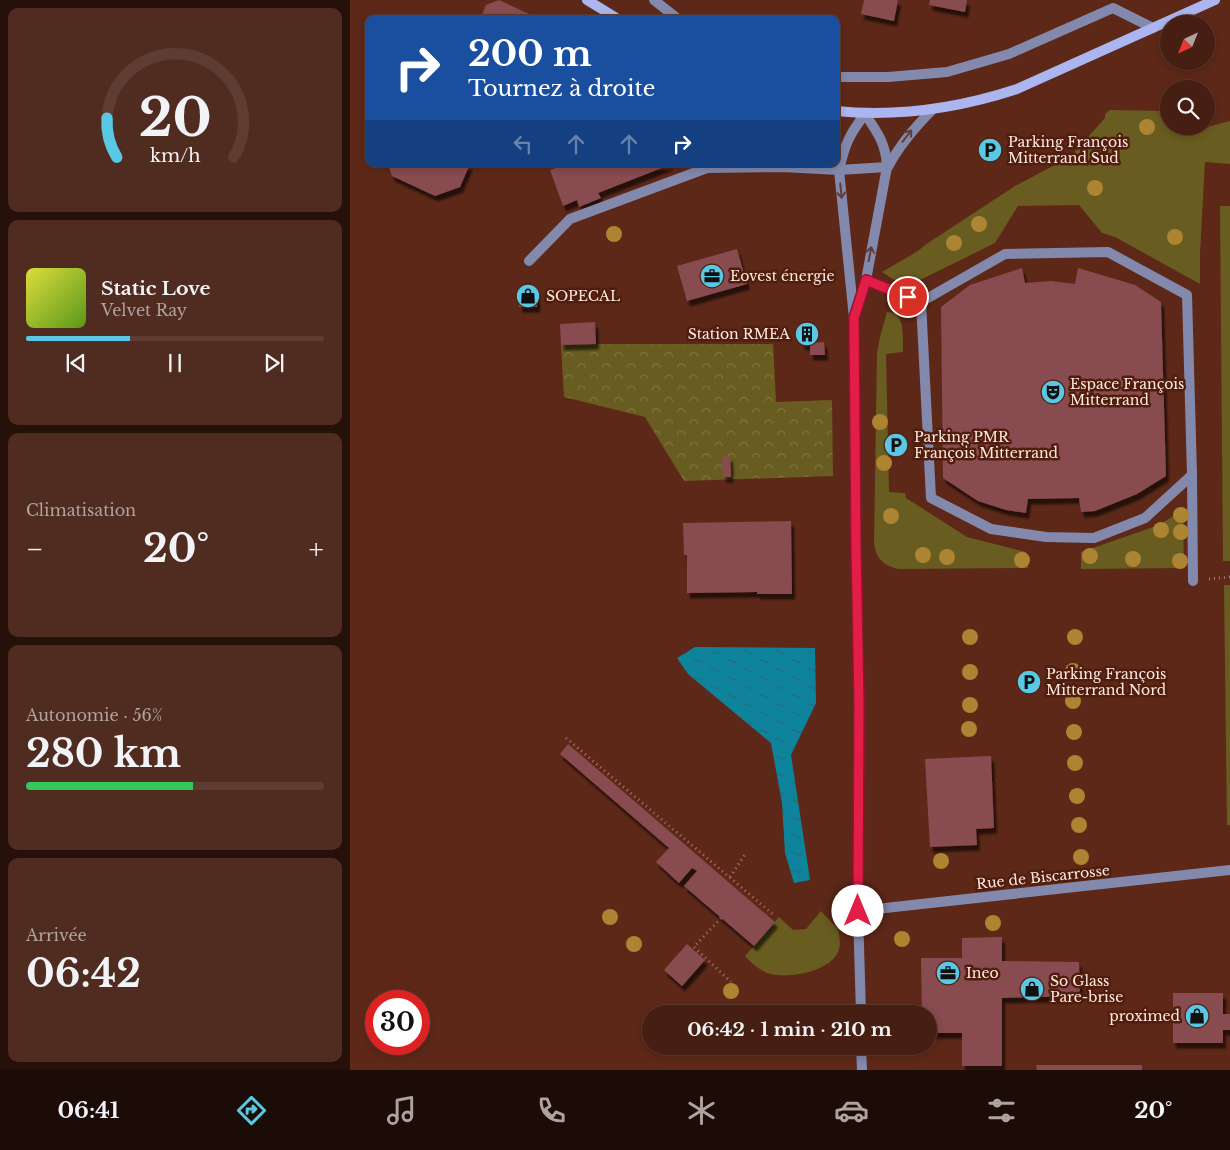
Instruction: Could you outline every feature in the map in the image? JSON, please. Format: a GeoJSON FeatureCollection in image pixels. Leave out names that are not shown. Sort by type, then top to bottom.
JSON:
{"type":"FeatureCollection","features":[{"type":"Feature","properties":{"kind":"street"},"geometry":{"type":"LineString","coordinates":[[587,0],[611,15]]}},
{"type":"Feature","properties":{"kind":"street"},"geometry":{"type":"LineString","coordinates":[[654,0],[673,15]]}},
{"type":"Feature","properties":{"kind":"street"},"geometry":{"type":"LineString","coordinates":[[840,111],[865,114],[933,108],[983,100],[1017,89],[1214,0]]}},
{"type":"Feature","properties":{"kind":"street"},"geometry":{"type":"LineString","coordinates":[[840,77],[888,77],[947,72],[1009,54],[1113,8],[1153,28]]}},
{"type":"Feature","properties":{"kind":"street"},"geometry":{"type":"LineString","coordinates":[[887,168],[899,147],[933,108]]}},
{"type":"Feature","properties":{"kind":"street"},"geometry":{"type":"LineString","coordinates":[[840,159],[851,132],[865,114]]}},
{"type":"Feature","properties":{"kind":"street"},"geometry":{"type":"LineString","coordinates":[[854,318],[866,280],[887,168],[886,152],[882,139],[865,114]]}},
{"type":"Feature","properties":{"kind":"street"},"geometry":{"type":"LineString","coordinates":[[840,165],[887,168]]}},
{"type":"Feature","properties":{"kind":"street"},"geometry":{"type":"LineString","coordinates":[[529,261],[570,219],[707,168],[782,167]]}},
{"type":"Feature","properties":{"kind":"street"},"geometry":{"type":"LineString","coordinates":[[838,167],[854,318],[859,702],[858,911],[861,1005]]}},
{"type":"Feature","properties":{"kind":"street"},"geometry":{"type":"LineString","coordinates":[[921,302],[1005,254],[1108,252],[1187,295],[1193,581]]}},
{"type":"Feature","properties":{"kind":"street"},"geometry":{"type":"LineString","coordinates":[[866,280],[921,302]]}},
{"type":"Feature","properties":{"kind":"street"},"geometry":{"type":"LineString","coordinates":[[921,302],[931,498],[991,529],[1046,537],[1094,538],[1145,518],[1192,475]]}},
{"type":"Feature","properties":{"kind":"street","name":"Rue de Biscarrosse"},"geometry":{"type":"LineString","coordinates":[[858,911],[1230,870]]}},
{"type":"Feature","properties":{"kind":"street"},"geometry":{"type":"LineString","coordinates":[[861,1055],[862,1070]]}},
{"type":"Feature","properties":{"kind":"path"},"geometry":{"type":"LineString","coordinates":[[1193,581],[1230,577]]}},
{"type":"Feature","properties":{"kind":"path"},"geometry":{"type":"LineString","coordinates":[[566,738],[775,916]]}},
{"type":"Feature","properties":{"kind":"path"},"geometry":{"type":"LineString","coordinates":[[730,877],[746,853]]}},
{"type":"Feature","properties":{"kind":"path"},"geometry":{"type":"LineString","coordinates":[[721,918],[694,947],[731,982]]}},
{"type":"Feature","properties":{"kind":"green space"},"geometry":{"type":"Polygon","coordinates":[[[1110,110],[1160,111],[1160,135],[1215,135],[1215,125],[1230,121],[1230,164],[1205,162],[1200,284],[1115,237],[1102,233],[1079,205],[1018,206],[995,243],[918,281],[896,281],[882,272],[918,251],[1015,186],[1070,157],[1105,118],[1105,114],[1110,110]]]}},
{"type":"Feature","properties":{"kind":"green space"},"geometry":{"type":"Polygon","coordinates":[[[1220,206],[1230,206],[1230,561],[1223,561],[1220,206]]]}},
{"type":"Feature","properties":{"kind":"green space"},"geometry":{"type":"Polygon","coordinates":[[[887,312],[898,316],[901,321],[903,340],[903,352],[886,354],[889,492],[905,493],[906,498],[967,537],[1026,552],[1028,568],[899,569],[885,564],[879,557],[874,543],[877,353],[887,312]]]}},
{"type":"Feature","properties":{"kind":"green space"},"geometry":{"type":"Polygon","coordinates":[[[773,344],[776,402],[832,400],[833,476],[684,481],[645,417],[564,397],[561,345],[773,344]]]}},
{"type":"Feature","properties":{"kind":"green space"},"geometry":{"type":"Polygon","coordinates":[[[1183,510],[1184,568],[1081,569],[1081,552],[1159,525],[1183,510]]]}},
{"type":"Feature","properties":{"kind":"green space"},"geometry":{"type":"Polygon","coordinates":[[[1224,585],[1230,585],[1230,825],[1227,825],[1224,585]]]}},
{"type":"Feature","properties":{"kind":"green space"},"geometry":{"type":"Polygon","coordinates":[[[821,911],[838,929],[840,944],[835,957],[819,969],[797,975],[775,975],[761,970],[745,956],[779,917],[793,930],[806,929],[821,911]]]}},
{"type":"Feature","properties":{"kind":"water"},"geometry":{"type":"Polygon","coordinates":[[[695,647],[815,648],[816,703],[791,755],[810,880],[794,883],[785,853],[782,803],[771,743],[688,674],[677,658],[695,647]]]}},
{"type":"Feature","properties":{"kind":"building"},"geometry":{"type":"Polygon","coordinates":[[[499,0],[532,15],[482,15],[486,5],[499,0]]]}},
{"type":"Feature","properties":{"kind":"building"},"geometry":{"type":"Polygon","coordinates":[[[864,0],[898,0],[894,21],[861,14],[864,0]]]}},
{"type":"Feature","properties":{"kind":"building"},"geometry":{"type":"Polygon","coordinates":[[[930,0],[967,0],[965,12],[929,5],[930,0]]]}},
{"type":"Feature","properties":{"kind":"building"},"geometry":{"type":"Polygon","coordinates":[[[389,167],[469,167],[460,187],[435,196],[392,176],[389,167]]]}},
{"type":"Feature","properties":{"kind":"building"},"geometry":{"type":"Polygon","coordinates":[[[558,167],[664,167],[598,193],[601,198],[579,207],[577,200],[563,206],[550,170],[558,167]]]}},
{"type":"Feature","properties":{"kind":"building"},"geometry":{"type":"Polygon","coordinates":[[[737,249],[747,284],[687,301],[677,266],[737,249]]]}},
{"type":"Feature","properties":{"kind":"building","name":"Espace François Mitterrand"},"geometry":{"type":"Polygon","coordinates":[[[1022,268],[1025,283],[1051,281],[1075,284],[1078,268],[1135,285],[1161,302],[1166,476],[1137,494],[1095,511],[1081,512],[1079,498],[1028,499],[1026,513],[1006,510],[978,501],[943,478],[941,307],[970,285],[1022,268]]]}},
{"type":"Feature","properties":{"kind":"building"},"geometry":{"type":"Polygon","coordinates":[[[520,291],[537,291],[537,307],[519,307],[520,291]]]}},
{"type":"Feature","properties":{"kind":"building"},"geometry":{"type":"Polygon","coordinates":[[[595,322],[596,344],[561,345],[560,324],[595,322]]]}},
{"type":"Feature","properties":{"kind":"building","name":"Station RMEA"},"geometry":{"type":"Polygon","coordinates":[[[801,326],[813,326],[813,343],[824,342],[825,355],[810,355],[810,344],[802,345],[801,326]]]}},
{"type":"Feature","properties":{"kind":"building"},"geometry":{"type":"Polygon","coordinates":[[[730,456],[731,477],[723,477],[722,457],[730,456]]]}},
{"type":"Feature","properties":{"kind":"building"},"geometry":{"type":"Polygon","coordinates":[[[791,521],[792,594],[757,594],[757,592],[687,593],[687,555],[684,555],[683,523],[791,521]]]}},
{"type":"Feature","properties":{"kind":"building"},"geometry":{"type":"Polygon","coordinates":[[[568,744],[775,922],[754,946],[684,886],[697,871],[692,868],[679,883],[656,862],[669,848],[560,754],[568,744]]]}},
{"type":"Feature","properties":{"kind":"building"},"geometry":{"type":"Polygon","coordinates":[[[991,756],[994,828],[976,829],[977,845],[930,847],[925,759],[991,756]]]}},
{"type":"Feature","properties":{"kind":"building"},"geometry":{"type":"Polygon","coordinates":[[[1002,937],[1002,961],[1079,962],[1080,996],[1002,998],[1002,1066],[962,1066],[962,1033],[937,1033],[937,1005],[922,1005],[921,958],[962,958],[962,938],[1002,937]]]}},
{"type":"Feature","properties":{"kind":"building"},"geometry":{"type":"Polygon","coordinates":[[[687,944],[705,960],[682,986],[664,970],[687,944]]]}},
{"type":"Feature","properties":{"kind":"building"},"geometry":{"type":"Polygon","coordinates":[[[1173,993],[1223,993],[1223,1014],[1230,1014],[1230,1030],[1223,1030],[1223,1043],[1173,1043],[1173,993]]]}},
{"type":"Feature","properties":{"kind":"building"},"geometry":{"type":"Polygon","coordinates":[[[1036,1065],[1142,1065],[1142,1070],[1037,1070],[1036,1065]]]}},
{"type":"Feature","properties":{"kind":"place","name":"Parking François Mitterrand Sud"},"geometry":{"type":"Point","coordinates":[990,150]}},
{"type":"Feature","properties":{"kind":"place","name":"Eovest énergie"},"geometry":{"type":"Point","coordinates":[712,276]}},
{"type":"Feature","properties":{"kind":"place","name":"SOPECAL"},"geometry":{"type":"Point","coordinates":[528,296]}},
{"type":"Feature","properties":{"kind":"place","name":"Station RMEA"},"geometry":{"type":"Point","coordinates":[807,334]}},
{"type":"Feature","properties":{"kind":"place","name":"Espace François Mitterrand"},"geometry":{"type":"Point","coordinates":[1053,392]}},
{"type":"Feature","properties":{"kind":"place","name":"Parking PMR François Mitterrand"},"geometry":{"type":"Point","coordinates":[896,445]}},
{"type":"Feature","properties":{"kind":"place","name":"Parking François Mitterrand Nord"},"geometry":{"type":"Point","coordinates":[1029,682]}},
{"type":"Feature","properties":{"kind":"place","name":"Ineo"},"geometry":{"type":"Point","coordinates":[948,973]}},
{"type":"Feature","properties":{"kind":"place","name":"So Glass Pare-brise"},"geometry":{"type":"Point","coordinates":[1032,989]}},
{"type":"Feature","properties":{"kind":"place","name":"proximed"},"geometry":{"type":"Point","coordinates":[1197,1016]}},
{"type":"Feature","properties":{"kind":"route"},"geometry":{"type":"LineString","coordinates":[[858,911],[859,702],[854,318],[866,280],[908,297]]}}]}
